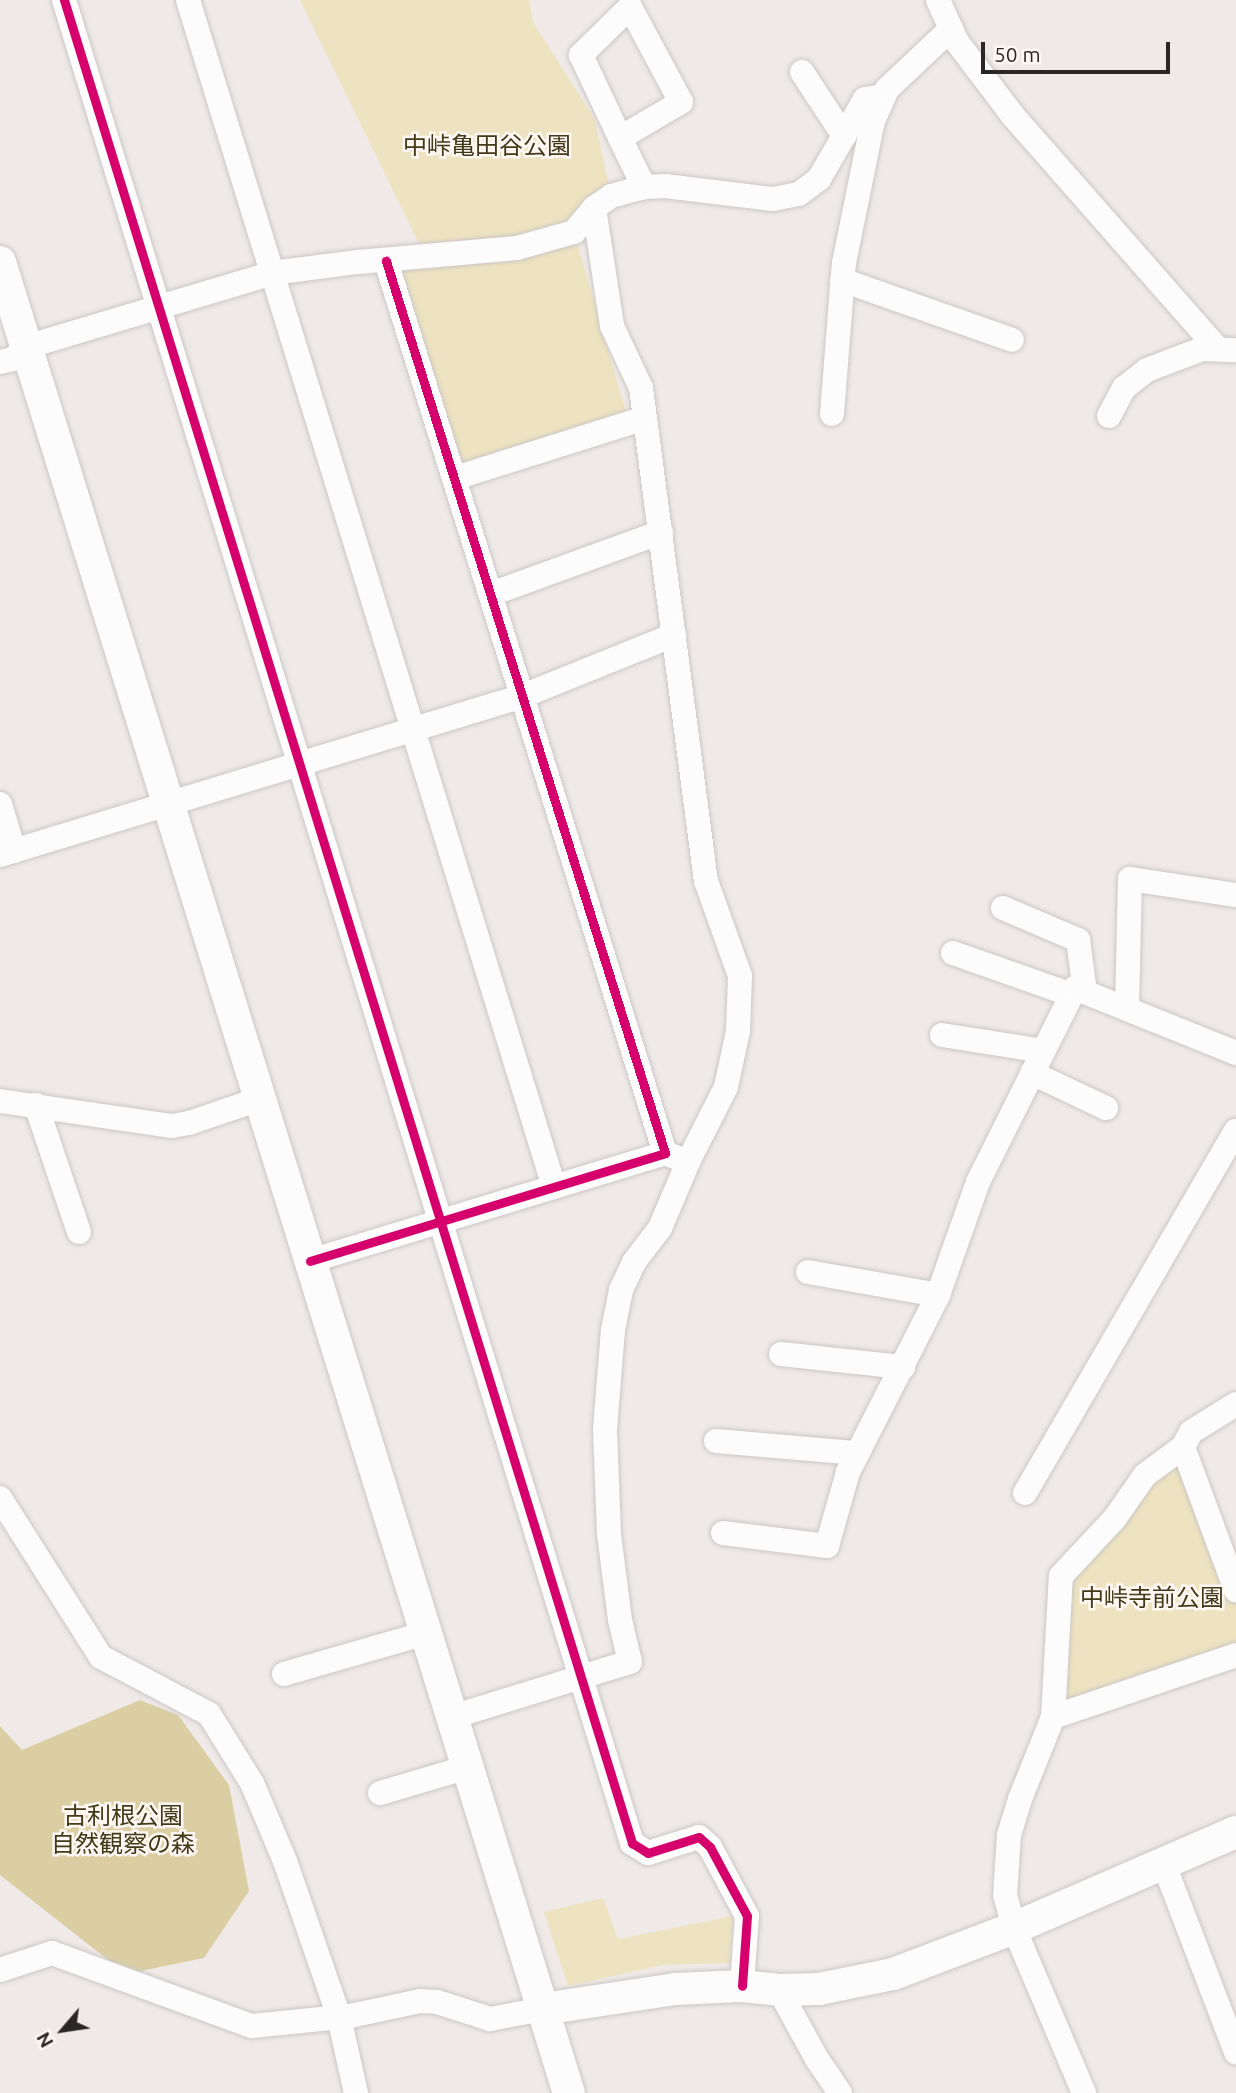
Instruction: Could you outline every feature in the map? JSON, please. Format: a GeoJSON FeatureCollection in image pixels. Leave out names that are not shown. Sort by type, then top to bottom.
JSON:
{"type":"FeatureCollection","features":[{"type":"Feature","properties":{"kind":"street"},"geometry":{"type":"LineString","coordinates":[[64,0],[632,1843],[648,1853],[699,1837],[710,1847],[747,1916],[742,1986]]}},
{"type":"Feature","properties":{"kind":"street"},"geometry":{"type":"LineString","coordinates":[[188,0],[554,1187]]}},
{"type":"Feature","properties":{"kind":"street"},"geometry":{"type":"LineString","coordinates":[[939,0],[957,42],[1014,117],[1227,349]]}},
{"type":"Feature","properties":{"kind":"street"},"geometry":{"type":"LineString","coordinates":[[620,138],[681,102],[630,7],[581,55],[620,138],[644,187]]}},
{"type":"Feature","properties":{"kind":"street"},"geometry":{"type":"LineString","coordinates":[[832,414],[842,280],[873,121],[884,96],[951,29]]}},
{"type":"Feature","properties":{"kind":"street"},"geometry":{"type":"LineString","coordinates":[[802,72],[844,136]]}},
{"type":"Feature","properties":{"kind":"street"},"geometry":{"type":"LineString","coordinates":[[13,354],[158,306],[272,273],[517,248],[573,232],[594,208],[611,197],[644,187],[665,186],[773,200],[799,194],[819,179],[865,99],[884,96]]}},
{"type":"Feature","properties":{"kind":"street"},"geometry":{"type":"LineString","coordinates":[[452,1717],[630,1662],[614,1582],[609,1521],[605,1429],[613,1330],[621,1290],[634,1262],[660,1228],[676,1157],[726,1087],[738,1031],[740,976],[706,881],[641,388],[612,326],[594,208]]}},
{"type":"Feature","properties":{"kind":"street"},"geometry":{"type":"LineString","coordinates":[[386,261],[523,696],[676,1157]]}},
{"type":"Feature","properties":{"kind":"street"},"geometry":{"type":"LineString","coordinates":[[0,262],[13,354],[168,804],[569,2093]]}},
{"type":"Feature","properties":{"kind":"street"},"geometry":{"type":"LineString","coordinates":[[842,280],[1013,340]]}},
{"type":"Feature","properties":{"kind":"street"},"geometry":{"type":"LineString","coordinates":[[1109,416],[1124,387],[1147,370],[1186,353],[1227,349]]}},
{"type":"Feature","properties":{"kind":"street"},"geometry":{"type":"LineString","coordinates":[[455,478],[645,418]]}},
{"type":"Feature","properties":{"kind":"street"},"geometry":{"type":"LineString","coordinates":[[491,594],[661,532]]}},
{"type":"Feature","properties":{"kind":"street"},"geometry":{"type":"LineString","coordinates":[[0,804],[7,853],[523,696],[674,635]]}},
{"type":"Feature","properties":{"kind":"street"},"geometry":{"type":"LineString","coordinates":[[1127,1009],[1130,879],[1236,895]]}},
{"type":"Feature","properties":{"kind":"street"},"geometry":{"type":"LineString","coordinates":[[723,1533],[827,1546],[857,1453],[938,1295],[978,1182],[1038,1062],[1079,993],[1078,940],[1003,908]]}},
{"type":"Feature","properties":{"kind":"street"},"geometry":{"type":"LineString","coordinates":[[953,953],[1127,1009],[1236,1051]]}},
{"type":"Feature","properties":{"kind":"street"},"geometry":{"type":"LineString","coordinates":[[942,1035],[1038,1062],[1106,1108]]}},
{"type":"Feature","properties":{"kind":"street"},"geometry":{"type":"LineString","coordinates":[[0,1101],[36,1105],[60,1112],[172,1126],[189,1123],[260,1099]]}},
{"type":"Feature","properties":{"kind":"street"},"geometry":{"type":"LineString","coordinates":[[36,1105],[79,1232]]}},
{"type":"Feature","properties":{"kind":"street"},"geometry":{"type":"LineString","coordinates":[[1025,1493],[1236,1131]]}},
{"type":"Feature","properties":{"kind":"street"},"geometry":{"type":"LineString","coordinates":[[310,1261],[554,1187],[676,1157]]}},
{"type":"Feature","properties":{"kind":"street"},"geometry":{"type":"LineString","coordinates":[[808,1272],[938,1295]]}},
{"type":"Feature","properties":{"kind":"street"},"geometry":{"type":"LineString","coordinates":[[781,1354],[903,1367]]}},
{"type":"Feature","properties":{"kind":"street"},"geometry":{"type":"LineString","coordinates":[[1084,2093],[1014,1928],[1005,1895],[1009,1835],[1053,1717],[1061,1576],[1115,1518],[1145,1475],[1184,1447],[1191,1432],[1236,1404]]}},
{"type":"Feature","properties":{"kind":"street"},"geometry":{"type":"LineString","coordinates":[[716,1441],[857,1453]]}},
{"type":"Feature","properties":{"kind":"street"},"geometry":{"type":"LineString","coordinates":[[1184,1447],[1236,1590]]}},
{"type":"Feature","properties":{"kind":"street"},"geometry":{"type":"LineString","coordinates":[[0,1498],[101,1657],[209,1714],[252,1783],[281,1850],[339,2017],[356,2093]]}},
{"type":"Feature","properties":{"kind":"street"},"geometry":{"type":"LineString","coordinates":[[284,1674],[426,1633]]}},
{"type":"Feature","properties":{"kind":"street"},"geometry":{"type":"LineString","coordinates":[[1053,1717],[1236,1655]]}},
{"type":"Feature","properties":{"kind":"street"},"geometry":{"type":"LineString","coordinates":[[380,1793],[467,1767]]}},
{"type":"Feature","properties":{"kind":"street"},"geometry":{"type":"LineString","coordinates":[[0,1970],[52,1953],[252,2026],[339,2017],[420,2001],[437,2002],[490,2019],[675,1989],[742,1986],[779,1990],[819,1989],[893,1974],[1014,1928],[1236,1832]]}},
{"type":"Feature","properties":{"kind":"street"},"geometry":{"type":"LineString","coordinates":[[1163,1862],[1236,2052]]}},
{"type":"Feature","properties":{"kind":"street"},"geometry":{"type":"LineString","coordinates":[[779,1990],[817,2059],[840,2093]]}},
{"type":"Feature","properties":{"kind":"green space","name":"中峠亀田谷公園"},"geometry":{"type":"Polygon","coordinates":[[[300,0],[529,0],[533,22],[595,120],[611,196],[574,232],[629,422],[455,478],[386,261],[425,256],[300,0]]]}},
{"type":"Feature","properties":{"kind":"green space","name":"中峠寺前公園"},"geometry":{"type":"Polygon","coordinates":[[[1183,1447],[1236,1590],[1236,1655],[1053,1717],[1061,1576],[1183,1447]]]}},
{"type":"Feature","properties":{"kind":"green space","name":"古利根公園 自然観察の森"},"geometry":{"type":"Polygon","coordinates":[[[140,1700],[178,1715],[229,1785],[249,1891],[204,1958],[126,1974],[0,1875],[0,1726],[22,1750],[140,1700]]]}},
{"type":"Feature","properties":{"kind":"green space"},"geometry":{"type":"Polygon","coordinates":[[[603,1898],[618,1939],[733,1916],[729,1963],[663,1965],[568,1986],[544,1912],[603,1898]]]}},
{"type":"Feature","properties":{"kind":"cycle path"},"geometry":{"type":"LineString","coordinates":[[64,0],[632,1843],[648,1853],[699,1837],[710,1847],[747,1916],[742,1986]]}},
{"type":"Feature","properties":{"kind":"cycle path"},"geometry":{"type":"LineString","coordinates":[[310,1261],[665,1153],[386,261]]}}]}
